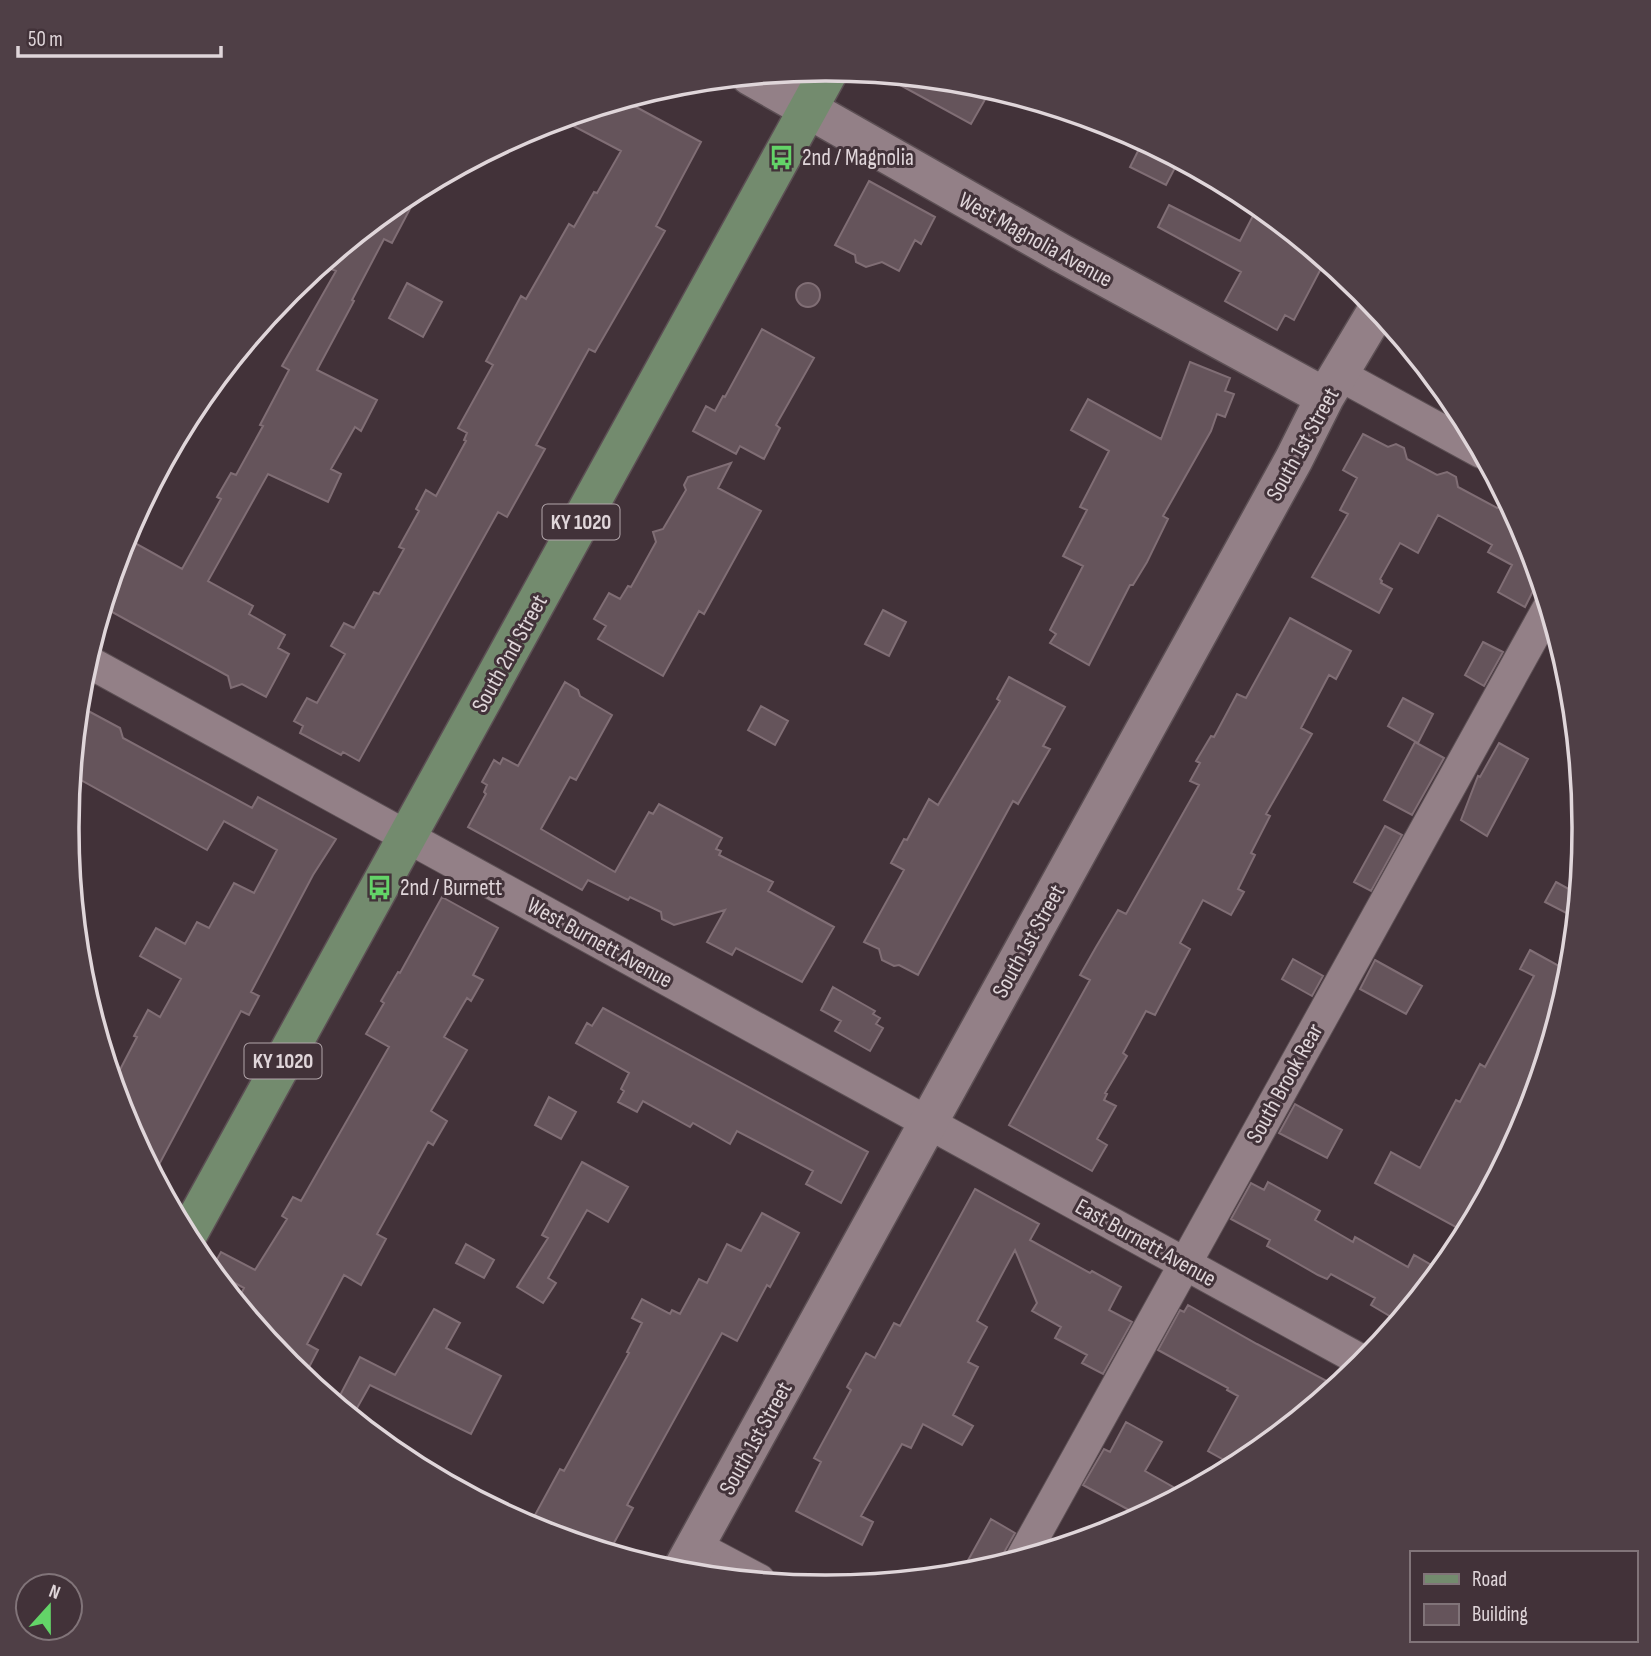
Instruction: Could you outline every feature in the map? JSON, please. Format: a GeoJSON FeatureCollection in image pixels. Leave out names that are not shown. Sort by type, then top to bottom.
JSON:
{"type":"FeatureCollection","features":[{"type":"Feature","properties":{"kind":"main road","name":"South 2nd Street"},"geometry":{"type":"LineString","coordinates":[[193,1224],[824,81]]}},
{"type":"Feature","properties":{"kind":"street","name":"West Magnolia Avenue"},"geometry":{"type":"LineString","coordinates":[[764,84],[1049,246],[1333,386]]}},
{"type":"Feature","properties":{"kind":"street","name":"South 1st Street"},"geometry":{"type":"LineString","coordinates":[[688,1559],[1372,319]]}},
{"type":"Feature","properties":{"kind":"street"},"geometry":{"type":"LineString","coordinates":[[1333,386],[1466,445]]}},
{"type":"Feature","properties":{"kind":"street","name":"South Brook Rear"},"geometry":{"type":"LineString","coordinates":[[1028,1546],[1542,619]]}},
{"type":"Feature","properties":{"kind":"street","name":"West Burnett Avenue"},"geometry":{"type":"LineString","coordinates":[[97,666],[929,1122]]}},
{"type":"Feature","properties":{"kind":"street","name":"East Burnett Avenue"},"geometry":{"type":"LineString","coordinates":[[929,1122],[1354,1356]]}},
{"type":"Feature","properties":{"kind":"street"},"geometry":{"type":"LineString","coordinates":[[688,1559],[706,1564]]}},
{"type":"Feature","properties":{"kind":"building"},"geometry":{"type":"Polygon","coordinates":[[[901,86],[985,99],[971,124],[901,86]]]}},
{"type":"Feature","properties":{"kind":"building"},"geometry":{"type":"Polygon","coordinates":[[[635,106],[701,142],[656,226],[665,231],[595,352],[589,349],[536,445],[545,449],[507,517],[498,512],[359,761],[343,752],[341,755],[300,733],[303,726],[294,721],[307,698],[317,703],[345,654],[331,646],[344,623],[354,628],[374,592],[379,594],[404,549],[399,547],[419,511],[416,509],[426,490],[436,496],[466,441],[464,440],[467,433],[458,428],[493,365],[486,361],[521,296],[526,299],[569,224],[574,227],[621,151],[573,126],[635,106]]]}},
{"type":"Feature","properties":{"kind":"building"},"geometry":{"type":"Polygon","coordinates":[[[1138,150],[1175,168],[1166,185],[1130,167],[1138,150]]]}},
{"type":"Feature","properties":{"kind":"building"},"geometry":{"type":"Polygon","coordinates":[[[869,181],[935,217],[921,244],[915,240],[899,271],[882,262],[866,267],[856,262],[855,255],[835,245],[869,181]]]}},
{"type":"Feature","properties":{"kind":"building"},"geometry":{"type":"Polygon","coordinates":[[[1169,205],[1240,241],[1253,216],[1321,269],[1294,320],[1285,315],[1277,330],[1225,301],[1241,272],[1158,227],[1169,205]]]}},
{"type":"Feature","properties":{"kind":"building"},"geometry":{"type":"Polygon","coordinates":[[[411,207],[392,243],[384,239],[317,370],[377,400],[361,431],[355,427],[331,469],[341,474],[328,502],[268,474],[208,581],[253,606],[249,614],[285,635],[278,648],[289,654],[266,697],[242,684],[231,688],[228,676],[111,611],[135,543],[182,569],[221,499],[217,497],[231,473],[236,475],[263,426],[260,425],[289,370],[282,366],[336,271],[331,269],[411,207]]]}},
{"type":"Feature","properties":{"kind":"building"},"geometry":{"type":"Polygon","coordinates":[[[407,283],[442,302],[423,337],[389,318],[407,283]]]}},
{"type":"Feature","properties":{"kind":"building"},"geometry":{"type":"Polygon","coordinates":[[[808,283],[816,287],[820,295],[816,303],[808,307],[800,303],[796,295],[800,287],[808,283]]]}},
{"type":"Feature","properties":{"kind":"building"},"geometry":{"type":"Polygon","coordinates":[[[762,329],[814,358],[776,425],[780,428],[764,459],[740,446],[736,454],[693,431],[706,406],[715,411],[723,396],[725,397],[762,329]]]}},
{"type":"Feature","properties":{"kind":"building"},"geometry":{"type":"Polygon","coordinates":[[[1190,362],[1230,378],[1225,391],[1234,394],[1225,417],[1217,414],[1211,431],[1163,516],[1168,519],[1147,562],[1133,585],[1130,585],[1089,665],[1050,643],[1056,634],[1050,630],[1083,566],[1063,556],[1087,510],[1080,507],[1109,451],[1071,430],[1088,399],[1161,439],[1190,362]]]}},
{"type":"Feature","properties":{"kind":"building"},"geometry":{"type":"Polygon","coordinates":[[[1363,434],[1388,447],[1396,444],[1404,448],[1407,459],[1437,475],[1447,472],[1456,477],[1458,487],[1499,507],[1534,590],[1525,607],[1498,592],[1512,565],[1488,552],[1492,545],[1438,515],[1418,553],[1400,543],[1380,579],[1381,583],[1392,589],[1379,613],[1312,577],[1348,514],[1340,510],[1357,478],[1343,470],[1363,434]]]}},
{"type":"Feature","properties":{"kind":"building"},"geometry":{"type":"Polygon","coordinates":[[[731,463],[718,488],[761,511],[704,614],[699,611],[663,676],[598,639],[606,626],[594,619],[609,593],[620,599],[628,586],[631,587],[656,542],[653,532],[663,529],[686,490],[684,485],[688,477],[731,463]]]}},
{"type":"Feature","properties":{"kind":"building"},"geometry":{"type":"Polygon","coordinates":[[[883,610],[906,622],[889,656],[865,644],[883,610]]]}},
{"type":"Feature","properties":{"kind":"building"},"geometry":{"type":"Polygon","coordinates":[[[1290,618],[1351,651],[1336,679],[1329,675],[1301,728],[1312,734],[1266,814],[1270,816],[1251,853],[1255,855],[1238,889],[1244,892],[1231,915],[1203,900],[1180,943],[1190,949],[1155,1015],[1146,1011],[1123,1053],[1127,1056],[1105,1093],[1107,1094],[1104,1100],[1116,1106],[1097,1139],[1107,1145],[1092,1171],[1009,1125],[1090,980],[1080,975],[1118,910],[1126,914],[1199,785],[1190,781],[1200,763],[1196,761],[1211,736],[1214,737],[1237,694],[1246,698],[1290,618]]]}},
{"type":"Feature","properties":{"kind":"building"},"geometry":{"type":"Polygon","coordinates":[[[1483,642],[1503,652],[1484,686],[1465,675],[1483,642]]]}},
{"type":"Feature","properties":{"kind":"building"},"geometry":{"type":"Polygon","coordinates":[[[1009,677],[1065,707],[1043,746],[1050,749],[1018,804],[1013,801],[918,975],[882,960],[879,949],[864,942],[904,870],[891,863],[904,839],[907,840],[929,799],[938,805],[1000,701],[997,699],[1009,677]]]}},
{"type":"Feature","properties":{"kind":"building"},"geometry":{"type":"Polygon","coordinates":[[[565,682],[578,690],[580,696],[612,715],[576,780],[570,777],[541,829],[615,872],[649,812],[653,814],[659,804],[722,838],[716,849],[721,851],[719,855],[773,882],[768,891],[834,927],[802,982],[736,948],[732,955],[707,942],[725,910],[674,925],[662,919],[661,912],[630,897],[628,900],[588,880],[582,890],[468,827],[486,794],[484,792],[487,785],[482,782],[494,760],[500,764],[503,758],[518,766],[565,682]]]}},
{"type":"Feature","properties":{"kind":"building"},"geometry":{"type":"Polygon","coordinates":[[[1403,698],[1433,714],[1418,743],[1388,726],[1403,698]]]}},
{"type":"Feature","properties":{"kind":"building"},"geometry":{"type":"Polygon","coordinates":[[[761,706],[788,721],[775,745],[748,730],[761,706]]]}},
{"type":"Feature","properties":{"kind":"building"},"geometry":{"type":"Polygon","coordinates":[[[88,711],[120,728],[123,738],[252,808],[258,797],[336,839],[313,875],[251,992],[259,996],[249,1015],[241,1011],[159,1164],[119,1071],[148,1010],[160,1017],[181,979],[140,956],[156,928],[185,944],[197,922],[209,928],[234,883],[254,893],[277,850],[224,821],[207,850],[80,779],[88,711]]]}},
{"type":"Feature","properties":{"kind":"building"},"geometry":{"type":"Polygon","coordinates":[[[1415,742],[1444,758],[1412,815],[1384,800],[1415,742]]]}},
{"type":"Feature","properties":{"kind":"building"},"geometry":{"type":"Polygon","coordinates":[[[1499,743],[1528,759],[1487,836],[1461,820],[1478,776],[1480,777],[1499,743]]]}},
{"type":"Feature","properties":{"kind":"building"},"geometry":{"type":"Polygon","coordinates":[[[1385,826],[1402,835],[1371,891],[1354,882],[1385,826]]]}},
{"type":"Feature","properties":{"kind":"building"},"geometry":{"type":"Polygon","coordinates":[[[1556,882],[1570,889],[1567,913],[1545,902],[1556,882]]]}},
{"type":"Feature","properties":{"kind":"building"},"geometry":{"type":"Polygon","coordinates":[[[442,897],[498,928],[473,975],[483,980],[471,1001],[467,998],[444,1037],[467,1050],[431,1111],[447,1121],[433,1145],[428,1142],[377,1234],[386,1239],[361,1285],[344,1275],[307,1344],[318,1350],[309,1367],[264,1320],[241,1293],[244,1288],[232,1281],[217,1260],[221,1252],[255,1270],[287,1219],[282,1216],[293,1197],[301,1201],[389,1047],[366,1034],[384,1003],[381,1001],[398,972],[400,973],[442,897]]]}},
{"type":"Feature","properties":{"kind":"building"},"geometry":{"type":"Polygon","coordinates":[[[1530,950],[1559,966],[1533,1068],[1515,1114],[1495,1158],[1456,1227],[1375,1183],[1391,1152],[1420,1168],[1456,1100],[1460,1102],[1480,1064],[1485,1067],[1534,976],[1520,969],[1530,950]]]}},
{"type":"Feature","properties":{"kind":"building"},"geometry":{"type":"Polygon","coordinates":[[[1293,959],[1323,976],[1312,996],[1282,979],[1293,959]]]}},
{"type":"Feature","properties":{"kind":"building"},"geometry":{"type":"Polygon","coordinates":[[[1375,960],[1422,986],[1406,1014],[1360,989],[1375,960]]]}},
{"type":"Feature","properties":{"kind":"building"},"geometry":{"type":"Polygon","coordinates":[[[833,987],[875,1011],[873,1014],[880,1018],[876,1024],[883,1028],[870,1051],[835,1031],[841,1021],[821,1010],[833,987]]]}},
{"type":"Feature","properties":{"kind":"building"},"geometry":{"type":"Polygon","coordinates":[[[603,1008],[868,1152],[841,1203],[806,1184],[813,1171],[737,1131],[730,1144],[693,1123],[690,1127],[643,1101],[637,1112],[618,1102],[629,1073],[576,1043],[587,1023],[592,1026],[603,1008]]]}},
{"type":"Feature","properties":{"kind":"building"},"geometry":{"type":"Polygon","coordinates":[[[549,1097],[576,1112],[561,1139],[535,1125],[549,1097]]]}},
{"type":"Feature","properties":{"kind":"building"},"geometry":{"type":"Polygon","coordinates":[[[1295,1104],[1342,1130],[1327,1158],[1279,1133],[1295,1104]]]}},
{"type":"Feature","properties":{"kind":"building"},"geometry":{"type":"Polygon","coordinates":[[[582,1162],[628,1187],[608,1222],[587,1210],[548,1278],[556,1283],[543,1303],[517,1287],[548,1238],[542,1235],[582,1162]]]}},
{"type":"Feature","properties":{"kind":"building"},"geometry":{"type":"Polygon","coordinates":[[[1268,1182],[1320,1211],[1315,1220],[1353,1242],[1355,1237],[1408,1267],[1414,1255],[1431,1265],[1390,1316],[1371,1305],[1375,1298],[1331,1274],[1327,1279],[1318,1275],[1267,1246],[1270,1240],[1231,1219],[1251,1183],[1264,1190],[1268,1182]]]}},
{"type":"Feature","properties":{"kind":"building"},"geometry":{"type":"Polygon","coordinates":[[[975,1189],[1039,1224],[1030,1240],[1121,1287],[1109,1310],[1132,1322],[1103,1374],[1082,1363],[1087,1355],[1055,1338],[1061,1327],[1032,1311],[1037,1303],[1015,1250],[977,1321],[987,1327],[968,1362],[978,1367],[953,1415],[973,1426],[962,1445],[923,1424],[911,1448],[902,1444],[861,1516],[873,1522],[862,1545],[796,1511],[821,1462],[814,1458],[851,1390],[847,1387],[866,1353],[875,1358],[894,1323],[900,1326],[975,1189]]]}},
{"type":"Feature","properties":{"kind":"building"},"geometry":{"type":"Polygon","coordinates":[[[762,1213],[799,1233],[737,1341],[722,1333],[627,1505],[633,1508],[614,1544],[535,1516],[560,1469],[564,1471],[629,1353],[627,1352],[642,1323],[632,1318],[642,1299],[670,1314],[672,1310],[680,1314],[699,1279],[707,1283],[727,1244],[741,1251],[762,1213]]]}},
{"type":"Feature","properties":{"kind":"building"},"geometry":{"type":"Polygon","coordinates":[[[466,1244],[494,1260],[484,1278],[456,1263],[466,1244]]]}},
{"type":"Feature","properties":{"kind":"building"},"geometry":{"type":"Polygon","coordinates":[[[1188,1305],[1327,1381],[1280,1420],[1223,1460],[1208,1451],[1238,1396],[1158,1350],[1180,1310],[1184,1312],[1188,1305]]]}},
{"type":"Feature","properties":{"kind":"building"},"geometry":{"type":"Polygon","coordinates":[[[434,1309],[460,1323],[446,1348],[501,1376],[471,1434],[370,1385],[357,1408],[340,1395],[360,1357],[395,1375],[434,1309]]]}},
{"type":"Feature","properties":{"kind":"building"},"geometry":{"type":"Polygon","coordinates":[[[1126,1422],[1162,1442],[1145,1471],[1173,1487],[1172,1490],[1129,1510],[1083,1485],[1104,1449],[1110,1452],[1126,1422]]]}},
{"type":"Feature","properties":{"kind":"building"},"geometry":{"type":"Polygon","coordinates":[[[991,1519],[1015,1533],[1004,1552],[968,1561],[991,1519]]]}},
{"type":"Feature","properties":{"kind":"place","name":"2nd / Magnolia"},"geometry":{"type":"Point","coordinates":[782,157]}},
{"type":"Feature","properties":{"kind":"place","name":"2nd / Burnett"},"geometry":{"type":"Point","coordinates":[380,887]}}]}
